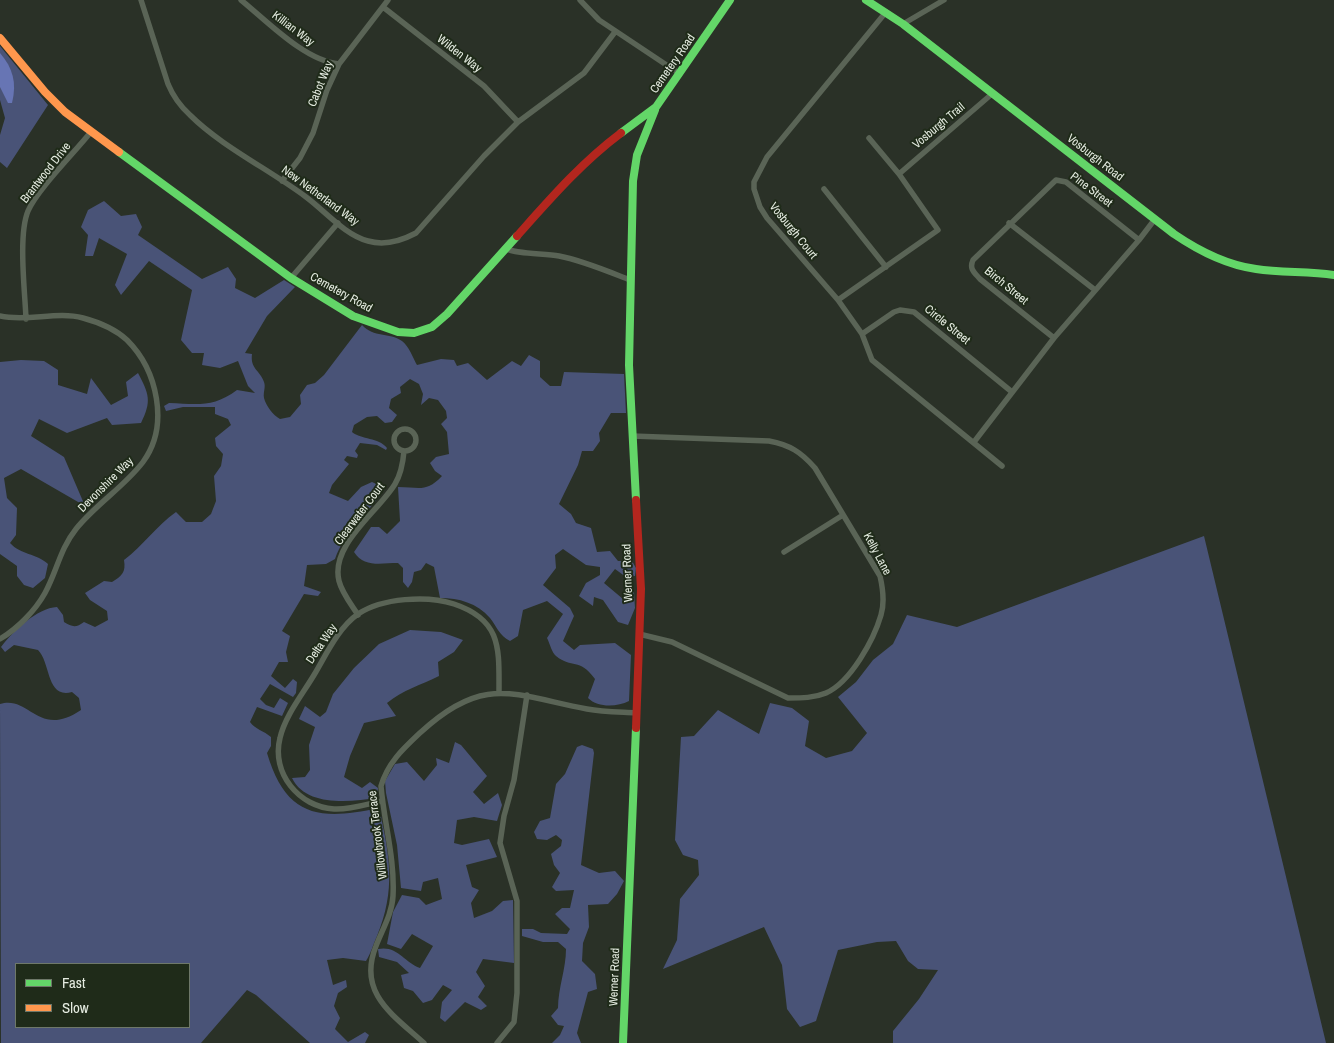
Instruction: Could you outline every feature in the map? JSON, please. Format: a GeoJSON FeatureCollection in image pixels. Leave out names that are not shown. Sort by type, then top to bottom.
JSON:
{"type":"FeatureCollection","features":[{"type":"Feature","properties":{"kind":"street","name":"New Netherland Way"},"geometry":{"type":"LineString","coordinates":[[142,0],[162,68],[177,101],[191,117],[362,239],[386,243],[404,240],[416,233],[484,156],[518,122],[584,73],[615,32]]}},
{"type":"Feature","properties":{"kind":"street","name":"Killian Way"},"geometry":{"type":"LineString","coordinates":[[241,0],[308,53],[325,62],[339,64]]}},
{"type":"Feature","properties":{"kind":"street","name":"Cabot Way"},"geometry":{"type":"LineString","coordinates":[[282,181],[300,158],[313,133],[327,90],[339,64],[388,0]]}},
{"type":"Feature","properties":{"kind":"street"},"geometry":{"type":"LineString","coordinates":[[580,0],[599,20],[615,32],[680,74]]}},
{"type":"Feature","properties":{"kind":"street","name":"Cemetery Road"},"geometry":{"type":"LineString","coordinates":[[0,38],[45,92],[90,133],[291,278],[353,316],[398,332],[414,333],[432,327],[447,314],[545,203],[597,151],[656,107],[730,0]]}},
{"type":"Feature","properties":{"kind":"street","name":"Vosburgh Road"},"geometry":{"type":"LineString","coordinates":[[866,0],[903,24],[1154,219],[1196,248],[1237,265],[1257,269],[1309,270],[1334,275]]}},
{"type":"Feature","properties":{"kind":"street"},"geometry":{"type":"LineString","coordinates":[[903,24],[944,0]]}},
{"type":"Feature","properties":{"kind":"street","name":"Wilden Way"},"geometry":{"type":"LineString","coordinates":[[383,7],[484,86],[518,122]]}},
{"type":"Feature","properties":{"kind":"street","name":"Vosburgh Court"},"geometry":{"type":"LineString","coordinates":[[886,12],[767,157],[754,182],[756,197],[767,218],[838,300],[862,334],[872,360],[1002,466]]}},
{"type":"Feature","properties":{"kind":"street","name":"Vosburgh Trail"},"geometry":{"type":"LineString","coordinates":[[899,174],[993,93]]}},
{"type":"Feature","properties":{"kind":"street","name":"Werner Road"},"geometry":{"type":"LineString","coordinates":[[623,1043],[641,589],[629,366],[633,181],[637,155],[656,107]]}},
{"type":"Feature","properties":{"kind":"street","name":"Brantwood Drive"},"geometry":{"type":"LineString","coordinates":[[26,319],[24,240],[26,217],[34,202],[90,133]]}},
{"type":"Feature","properties":{"kind":"street"},"geometry":{"type":"LineString","coordinates":[[838,300],[938,230],[899,174],[869,138]]}},
{"type":"Feature","properties":{"kind":"street","name":"Pine Street"},"geometry":{"type":"LineString","coordinates":[[1009,222],[1049,184],[1056,180],[1061,180],[1139,240]]}},
{"type":"Feature","properties":{"kind":"street"},"geometry":{"type":"LineString","coordinates":[[824,189],[886,267]]}},
{"type":"Feature","properties":{"kind":"street"},"geometry":{"type":"LineString","coordinates":[[974,442],[1054,338],[1139,240],[1154,219]]}},
{"type":"Feature","properties":{"kind":"street"},"geometry":{"type":"LineString","coordinates":[[1009,222],[1095,290]]}},
{"type":"Feature","properties":{"kind":"street","name":"Birch Street"},"geometry":{"type":"LineString","coordinates":[[1009,222],[973,260],[971,265],[972,271],[1054,338]]}},
{"type":"Feature","properties":{"kind":"street"},"geometry":{"type":"LineString","coordinates":[[291,278],[338,223]]}},
{"type":"Feature","properties":{"kind":"street"},"geometry":{"type":"LineString","coordinates":[[505,248],[582,261],[630,280]]}},
{"type":"Feature","properties":{"kind":"street","name":"Circle Street"},"geometry":{"type":"LineString","coordinates":[[862,334],[894,312],[900,310],[914,312],[921,315],[1012,392]]}},
{"type":"Feature","properties":{"kind":"street","name":"Devonshire Way"},"geometry":{"type":"LineString","coordinates":[[0,316],[26,319],[77,317],[100,324],[126,340],[145,365],[153,384],[158,405],[158,422],[153,444],[144,461],[123,484],[91,512],[66,541],[45,593],[22,621],[0,639]]}},
{"type":"Feature","properties":{"kind":"street","name":"Kelly Lane"},"geometry":{"type":"LineString","coordinates":[[632,436],[769,441],[786,444],[802,453],[815,468],[880,576],[884,593],[882,613],[858,662],[828,692],[808,698],[788,698],[672,642],[639,634]]}},
{"type":"Feature","properties":{"kind":"street","name":"Clearwater Court"},"geometry":{"type":"LineString","coordinates":[[358,614],[339,581],[338,566],[348,541],[394,486],[402,468],[404,451]]}},
{"type":"Feature","properties":{"kind":"street"},"geometry":{"type":"LineString","coordinates":[[784,552],[843,515]]}},
{"type":"Feature","properties":{"kind":"street","name":"Delta Way"},"geometry":{"type":"LineString","coordinates":[[382,801],[351,808],[319,807],[304,799],[290,788],[284,775],[278,749],[284,726],[318,668],[340,633],[358,614],[374,606],[421,600],[449,602],[465,608],[479,616],[496,640],[499,650],[499,692]]}},
{"type":"Feature","properties":{"kind":"street","name":"Willowbrook Terrace"},"geometry":{"type":"LineString","coordinates":[[424,1043],[388,1010],[372,989],[369,968],[392,902],[394,873],[381,786],[385,773],[392,762],[439,715],[454,705],[467,699],[499,692],[526,695],[586,708],[636,713]]}},
{"type":"Feature","properties":{"kind":"street"},"geometry":{"type":"LineString","coordinates":[[497,1043],[514,1022],[518,992],[517,901],[500,843],[504,816],[514,780],[526,695]]}},
{"type":"Feature","properties":{"kind":"shaded area"},"geometry":{"type":"Polygon","coordinates":[[[0,46],[48,105],[7,168],[0,162],[0,135],[5,118],[0,100],[0,46]]]}},
{"type":"Feature","properties":{"kind":"shaded area"},"geometry":{"type":"Polygon","coordinates":[[[0,53],[8,64],[13,76],[12,103],[8,103],[0,87],[0,53]]]}},
{"type":"Feature","properties":{"kind":"shaded area"},"geometry":{"type":"Polygon","coordinates":[[[104,201],[121,216],[136,214],[142,227],[138,235],[202,279],[228,267],[236,279],[235,288],[255,298],[284,280],[295,287],[267,316],[245,353],[252,354],[252,363],[265,384],[265,401],[272,413],[280,419],[290,417],[301,404],[300,395],[307,385],[315,383],[324,375],[362,325],[371,332],[402,341],[409,349],[417,365],[441,359],[454,360],[457,366],[468,363],[487,380],[512,361],[521,366],[529,355],[540,361],[540,377],[550,386],[561,386],[564,372],[624,374],[626,413],[611,413],[599,433],[600,441],[593,451],[582,451],[578,465],[559,504],[571,514],[576,523],[591,528],[597,552],[610,551],[618,561],[632,561],[636,568],[635,576],[626,577],[615,569],[604,583],[623,599],[634,592],[635,608],[628,625],[618,622],[603,600],[594,597],[593,606],[579,596],[586,583],[600,575],[600,567],[586,565],[563,549],[555,555],[556,568],[543,585],[570,608],[574,616],[563,641],[574,650],[580,645],[615,643],[631,655],[629,701],[619,704],[602,705],[588,698],[595,679],[580,665],[562,660],[552,651],[547,638],[563,614],[547,601],[523,610],[518,636],[510,641],[506,639],[485,613],[473,605],[461,600],[440,598],[434,567],[426,563],[421,570],[414,572],[412,582],[408,588],[403,582],[403,568],[398,563],[373,564],[358,557],[354,552],[371,527],[379,527],[387,534],[400,521],[398,487],[422,488],[431,485],[442,476],[435,471],[430,463],[436,457],[449,454],[447,432],[441,424],[447,418],[446,411],[438,400],[429,398],[421,405],[423,394],[419,384],[410,379],[400,387],[401,393],[391,399],[389,408],[397,415],[392,422],[385,423],[377,416],[367,417],[354,425],[352,432],[356,435],[375,440],[387,448],[386,450],[377,445],[360,443],[355,451],[358,455],[357,458],[347,456],[344,460],[349,464],[332,485],[329,493],[348,501],[361,487],[372,482],[385,488],[351,530],[335,559],[326,564],[307,565],[304,586],[321,592],[318,596],[304,594],[282,631],[290,636],[286,652],[288,662],[279,662],[271,676],[285,688],[293,679],[297,682],[296,693],[293,697],[270,684],[260,699],[266,705],[274,708],[280,698],[288,703],[282,716],[257,707],[250,722],[271,737],[271,746],[267,753],[284,790],[295,802],[308,809],[322,813],[339,814],[379,808],[386,842],[389,873],[389,888],[383,919],[366,961],[343,958],[327,960],[333,985],[346,980],[347,987],[338,993],[334,1006],[340,1018],[335,1029],[348,1042],[365,1032],[369,1035],[365,1043],[310,1043],[256,995],[247,990],[201,1043],[1,1043],[0,704],[10,703],[19,705],[44,718],[54,720],[66,718],[81,710],[79,698],[72,692],[64,693],[58,690],[53,685],[38,650],[14,645],[5,652],[1,647],[26,621],[49,608],[57,607],[63,615],[64,622],[72,626],[84,622],[95,627],[108,620],[107,611],[90,600],[85,593],[104,581],[112,582],[118,578],[124,571],[124,560],[176,512],[186,522],[202,522],[211,514],[216,501],[214,476],[221,466],[223,454],[216,446],[215,438],[231,425],[228,419],[215,414],[215,407],[183,407],[166,411],[164,406],[169,403],[204,404],[220,400],[237,390],[255,393],[248,386],[238,361],[220,368],[202,365],[204,353],[192,353],[181,340],[192,290],[149,261],[121,295],[115,285],[127,254],[99,238],[93,256],[85,256],[88,235],[81,227],[88,210],[104,201]]]}},
{"type":"Feature","properties":{"kind":"shaded area"},"geometry":{"type":"Polygon","coordinates":[[[21,360],[44,361],[58,370],[58,385],[87,394],[91,378],[111,405],[128,396],[126,382],[138,373],[148,398],[147,409],[141,423],[112,425],[107,418],[67,433],[39,419],[31,436],[64,457],[85,506],[21,469],[4,478],[7,498],[17,508],[16,535],[10,543],[19,550],[48,564],[45,578],[33,588],[24,585],[17,576],[17,566],[0,554],[0,362],[21,360]]]}},
{"type":"Feature","properties":{"kind":"shaded area"},"geometry":{"type":"Polygon","coordinates":[[[1204,536],[1326,1043],[893,1043],[893,1031],[919,999],[938,970],[918,969],[908,961],[896,941],[877,942],[838,950],[816,1021],[800,1027],[787,1009],[782,965],[764,927],[663,969],[677,940],[680,899],[699,875],[698,860],[683,855],[675,840],[681,737],[694,736],[718,710],[759,734],[770,703],[792,708],[809,721],[805,746],[826,758],[852,751],[867,733],[838,697],[856,682],[873,660],[893,644],[907,615],[957,627],[1204,536]]]}},
{"type":"Feature","properties":{"kind":"shaded area"},"geometry":{"type":"Polygon","coordinates":[[[410,630],[441,632],[463,640],[454,652],[438,662],[439,676],[406,691],[387,703],[396,716],[364,723],[350,756],[344,777],[362,788],[370,782],[378,788],[377,798],[342,801],[318,798],[307,794],[292,778],[305,777],[310,770],[309,745],[315,727],[299,719],[305,706],[320,717],[326,712],[333,694],[354,668],[379,644],[410,630]]]}},
{"type":"Feature","properties":{"kind":"shaded area"},"geometry":{"type":"Polygon","coordinates":[[[455,742],[461,745],[487,776],[473,792],[484,804],[498,793],[502,805],[497,821],[474,817],[457,820],[454,843],[462,845],[489,839],[497,857],[466,865],[472,887],[479,890],[471,903],[474,918],[492,911],[503,901],[513,900],[514,963],[483,959],[476,972],[485,986],[478,997],[487,1006],[481,1010],[465,1002],[445,1022],[440,1018],[442,1002],[452,990],[443,985],[432,1000],[423,1003],[413,991],[404,988],[401,975],[409,973],[397,962],[379,957],[378,949],[390,949],[420,968],[433,946],[412,934],[401,949],[387,944],[393,912],[402,895],[419,898],[426,905],[442,899],[438,878],[423,882],[421,891],[401,888],[397,845],[385,781],[395,764],[407,762],[424,781],[437,765],[436,758],[449,763],[455,742]]]}},
{"type":"Feature","properties":{"kind":"shaded area"},"geometry":{"type":"Polygon","coordinates":[[[582,745],[593,749],[594,753],[581,865],[599,873],[615,871],[624,881],[617,894],[608,904],[588,905],[589,927],[583,943],[582,961],[595,974],[597,989],[588,992],[577,1033],[581,1043],[552,1043],[560,1035],[564,1026],[558,1025],[551,1016],[558,1008],[566,949],[558,942],[543,942],[522,936],[522,929],[533,929],[541,933],[567,934],[570,929],[555,914],[562,908],[570,908],[574,890],[556,891],[552,887],[560,873],[554,865],[551,854],[561,846],[562,840],[556,835],[547,840],[537,839],[534,832],[540,821],[550,818],[556,784],[565,774],[577,747],[582,745]]]}},
{"type":"Feature","properties":{"kind":"traffic: fast"},"geometry":{"type":"LineString","coordinates":[[621,133],[656,107],[730,0]]}},
{"type":"Feature","properties":{"kind":"traffic: fast"},"geometry":{"type":"LineString","coordinates":[[866,0],[903,24],[1174,234],[1193,246],[1223,261],[1245,267],[1334,275]]}},
{"type":"Feature","properties":{"kind":"traffic: fast"},"geometry":{"type":"LineString","coordinates":[[636,500],[629,365],[633,181],[637,155],[655,110]]}},
{"type":"Feature","properties":{"kind":"traffic: fast"},"geometry":{"type":"LineString","coordinates":[[119,152],[291,278],[353,316],[398,332],[414,333],[432,327],[447,314],[517,236]]}},
{"type":"Feature","properties":{"kind":"traffic: fast"},"geometry":{"type":"LineString","coordinates":[[623,1043],[636,728]]}},
{"type":"Feature","properties":{"kind":"traffic: slow"},"geometry":{"type":"LineString","coordinates":[[0,38],[45,92],[65,112],[119,152]]}},
{"type":"Feature","properties":{"kind":"traffic: jam"},"geometry":{"type":"LineString","coordinates":[[517,236],[579,169],[621,133]]}},
{"type":"Feature","properties":{"kind":"traffic: jam"},"geometry":{"type":"LineString","coordinates":[[636,500],[641,589],[636,728]]}}]}
